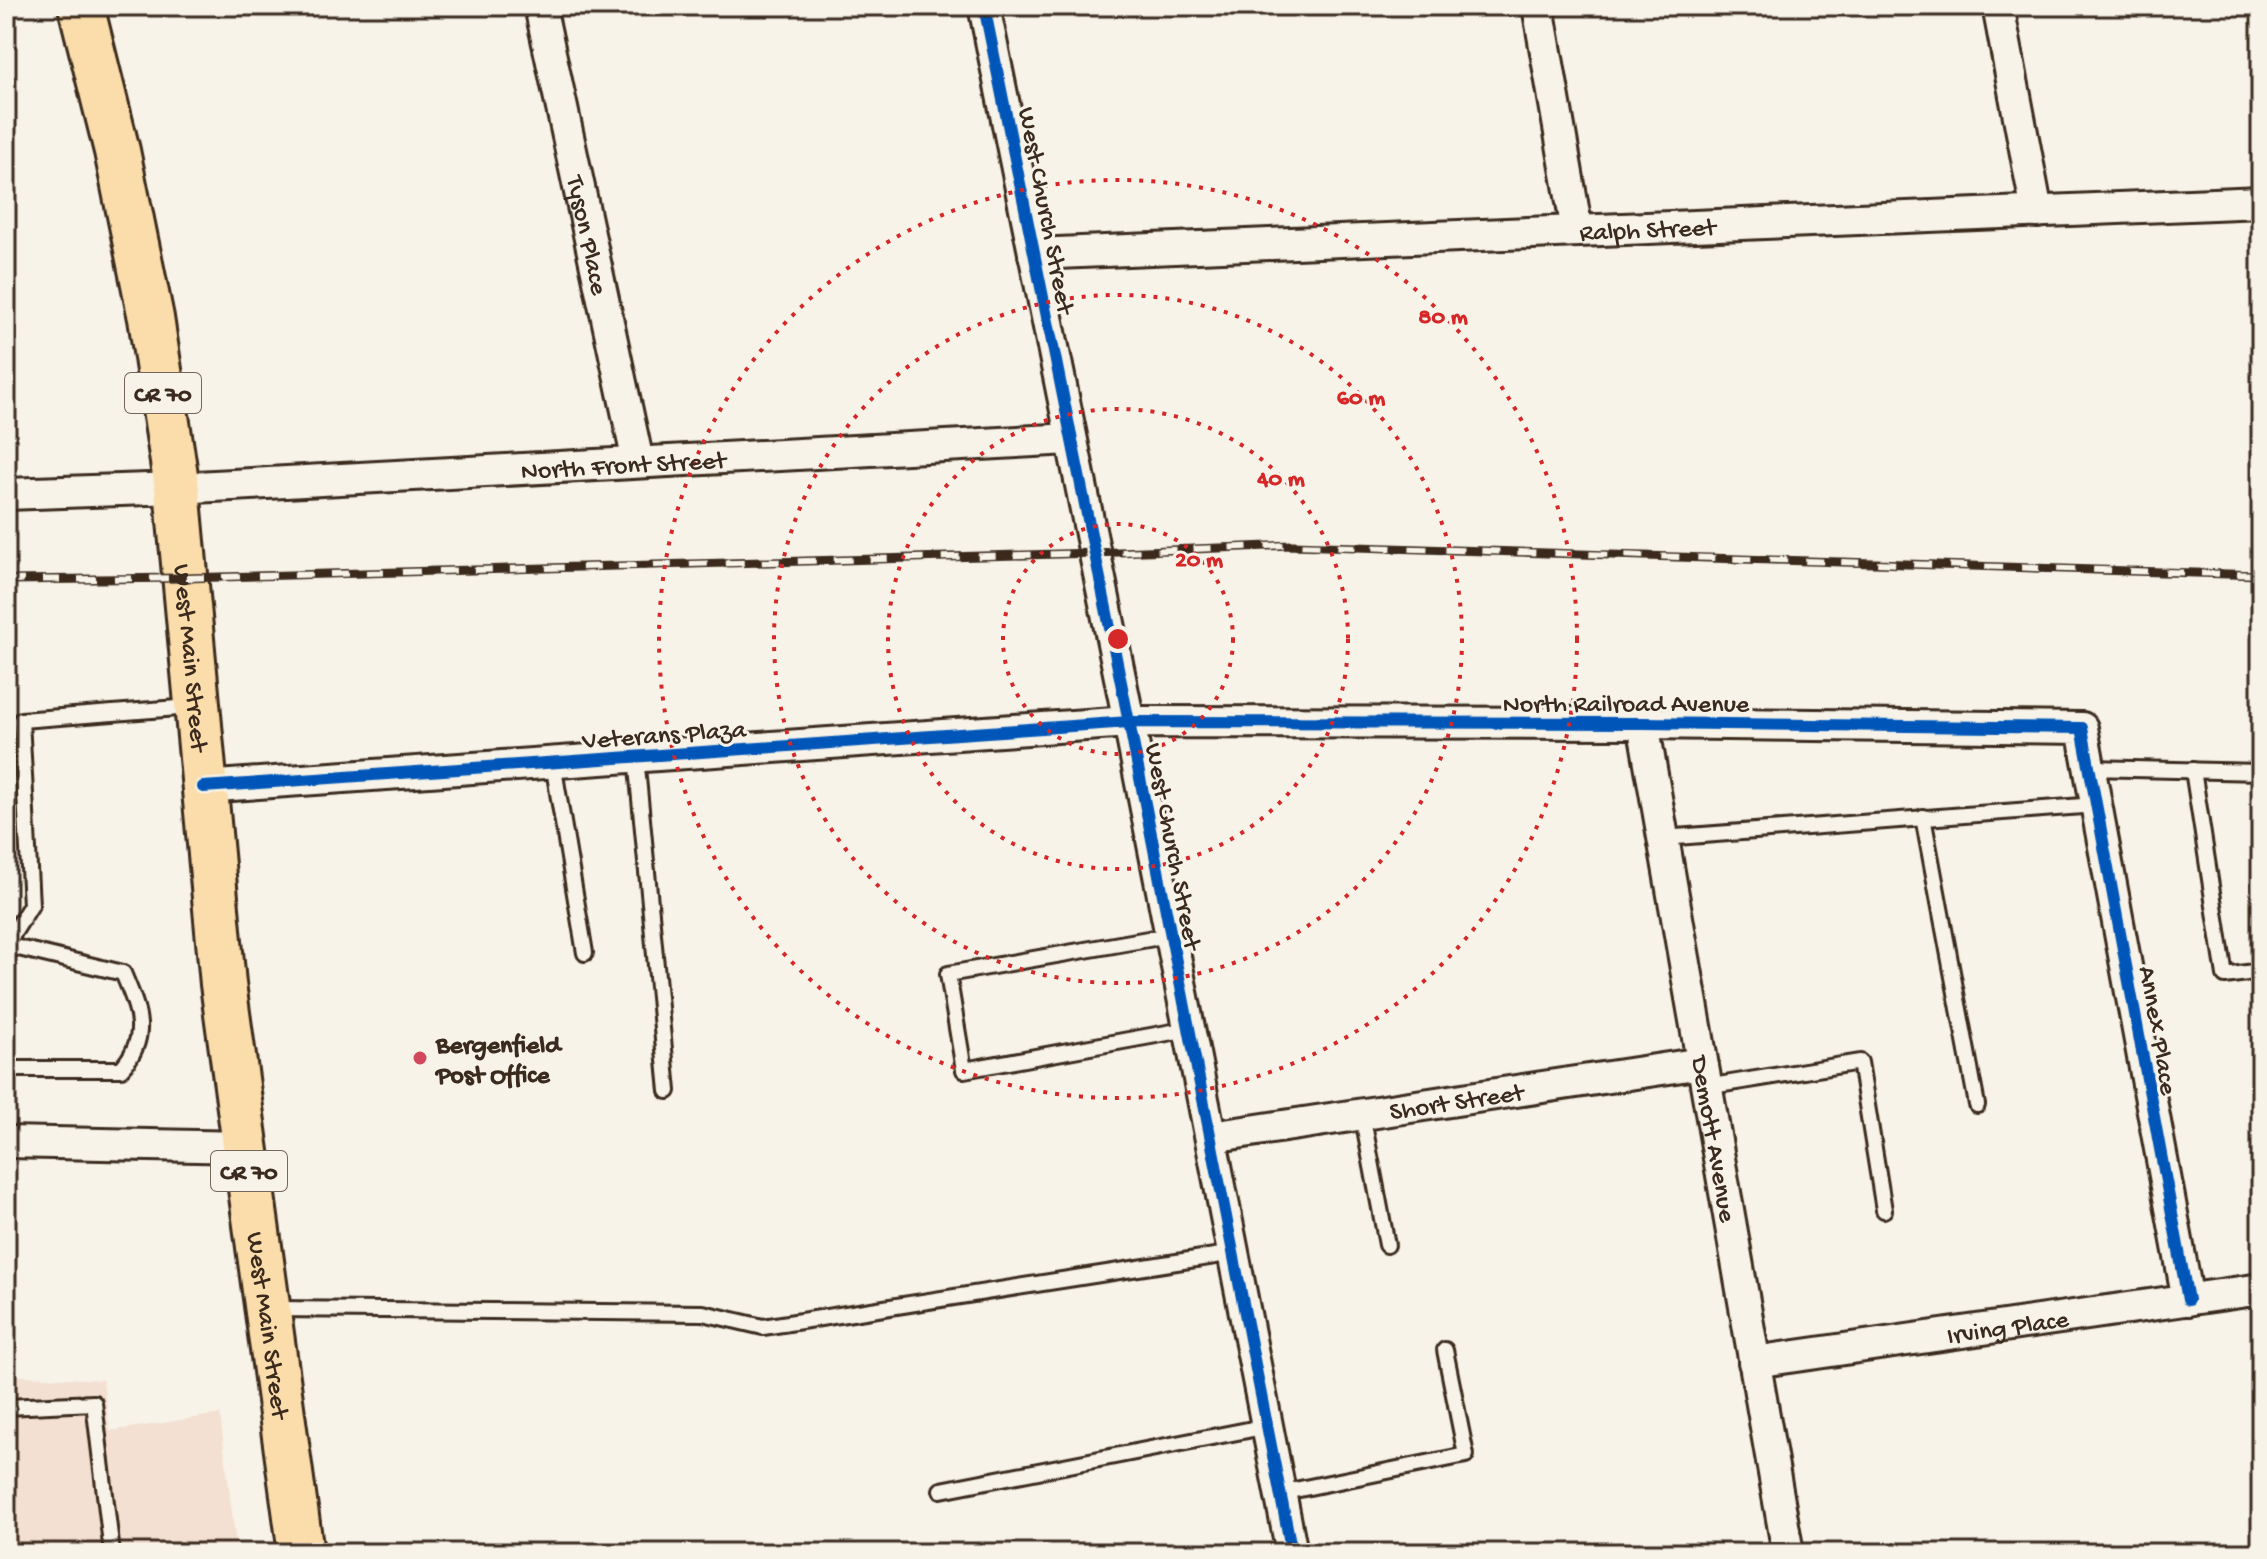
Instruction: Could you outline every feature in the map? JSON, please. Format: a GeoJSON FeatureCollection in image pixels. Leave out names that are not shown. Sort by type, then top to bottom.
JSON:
{"type":"FeatureCollection","features":[{"type":"Feature","properties":{"kind":"main road","name":"West Main Street"},"geometry":{"type":"LineString","coordinates":[[81,6],[117,151],[151,318],[177,488],[223,984],[301,1553]]}},
{"type":"Feature","properties":{"kind":"street","name":"Tyson Place"},"geometry":{"type":"LineString","coordinates":[[540,6],[638,462]]}},
{"type":"Feature","properties":{"kind":"street","name":"West Church Street"},"geometry":{"type":"LineString","coordinates":[[984,6],[1129,722],[1292,1553]]}},
{"type":"Feature","properties":{"kind":"street"},"geometry":{"type":"LineString","coordinates":[[1538,6],[1577,231]]}},
{"type":"Feature","properties":{"kind":"street"},"geometry":{"type":"LineString","coordinates":[[1998,6],[2037,212]]}},
{"type":"Feature","properties":{"kind":"street","name":"Ralph Street"},"geometry":{"type":"LineString","coordinates":[[1034,254],[2261,202]]}},
{"type":"Feature","properties":{"kind":"street","name":"North Front Street"},"geometry":{"type":"LineString","coordinates":[[6,494],[177,488],[1071,439]]}},
{"type":"Feature","properties":{"kind":"street","name":"North Railroad Avenue"},"geometry":{"type":"LineString","coordinates":[[1129,722],[2082,728],[2090,768]]}},
{"type":"Feature","properties":{"kind":"street","name":"Veterans Plaza"},"geometry":{"type":"LineString","coordinates":[[203,787],[1129,722]]}},
{"type":"Feature","properties":{"kind":"street","name":"Demott Avenue"},"geometry":{"type":"LineString","coordinates":[[1643,723],[1788,1553]]}},
{"type":"Feature","properties":{"kind":"street","name":"Annex Place"},"geometry":{"type":"LineString","coordinates":[[2090,768],[2188,1300]]}},
{"type":"Feature","properties":{"kind":"street","name":"Short Street"},"geometry":{"type":"LineString","coordinates":[[1211,1137],[1362,1114],[1704,1075]]}},
{"type":"Feature","properties":{"kind":"street"},"geometry":{"type":"LineString","coordinates":[[6,1142],[245,1147]]}},
{"type":"Feature","properties":{"kind":"street","name":"Irving Place"},"geometry":{"type":"LineString","coordinates":[[1754,1362],[2261,1289]]}},
{"type":"Feature","properties":{"kind":"lane"},"geometry":{"type":"LineString","coordinates":[[6,1069],[121,1069],[133,1056],[140,1035],[138,1011],[123,973],[6,945],[31,905],[21,720],[196,707]]}},
{"type":"Feature","properties":{"kind":"lane"},"geometry":{"type":"LineString","coordinates":[[636,757],[668,1091]]}},
{"type":"Feature","properties":{"kind":"lane"},"geometry":{"type":"LineString","coordinates":[[553,763],[585,953]]}},
{"type":"Feature","properties":{"kind":"lane"},"geometry":{"type":"LineString","coordinates":[[2090,768],[2261,772]]}},
{"type":"Feature","properties":{"kind":"lane"},"geometry":{"type":"LineString","coordinates":[[2193,770],[2225,976],[2261,971]]}},
{"type":"Feature","properties":{"kind":"lane"},"geometry":{"type":"LineString","coordinates":[[1663,838],[2096,805]]}},
{"type":"Feature","properties":{"kind":"lane"},"geometry":{"type":"LineString","coordinates":[[1923,817],[1977,1105]]}},
{"type":"Feature","properties":{"kind":"lane"},"geometry":{"type":"LineString","coordinates":[[1171,935],[948,974],[964,1070],[1189,1029]]}},
{"type":"Feature","properties":{"kind":"lane"},"geometry":{"type":"LineString","coordinates":[[1704,1075],[1860,1062],[1884,1210]]}},
{"type":"Feature","properties":{"kind":"lane"},"geometry":{"type":"LineString","coordinates":[[1362,1114],[1387,1245]]}},
{"type":"Feature","properties":{"kind":"lane"},"geometry":{"type":"LineString","coordinates":[[268,1309],[703,1313],[763,1327],[1234,1253]]}},
{"type":"Feature","properties":{"kind":"lane"},"geometry":{"type":"LineString","coordinates":[[1280,1493],[1466,1455],[1445,1350]]}},
{"type":"Feature","properties":{"kind":"lane"},"geometry":{"type":"LineString","coordinates":[[6,1407],[94,1403],[112,1553]]}},
{"type":"Feature","properties":{"kind":"lane"},"geometry":{"type":"LineString","coordinates":[[941,1490],[1268,1426]]}},
{"type":"Feature","properties":{"kind":"shaded area"},"geometry":{"type":"Polygon","coordinates":[[[6,1375],[103,1380],[110,1431],[220,1414],[237,1553],[6,1553],[6,1375]]]}},
{"type":"Feature","properties":{"kind":"railway"},"geometry":{"type":"LineString","coordinates":[[6,580],[185,578],[1292,545],[2261,575]]}},
{"type":"Feature","properties":{"kind":"cycle path"},"geometry":{"type":"LineString","coordinates":[[984,6],[1129,722],[1292,1553]]}},
{"type":"Feature","properties":{"kind":"cycle path"},"geometry":{"type":"LineString","coordinates":[[203,787],[1129,722],[2082,728],[2188,1300]]}},
{"type":"Feature","properties":{"kind":"place","name":"Bergenfield Post Office"},"geometry":{"type":"Point","coordinates":[420,1058]}}]}
